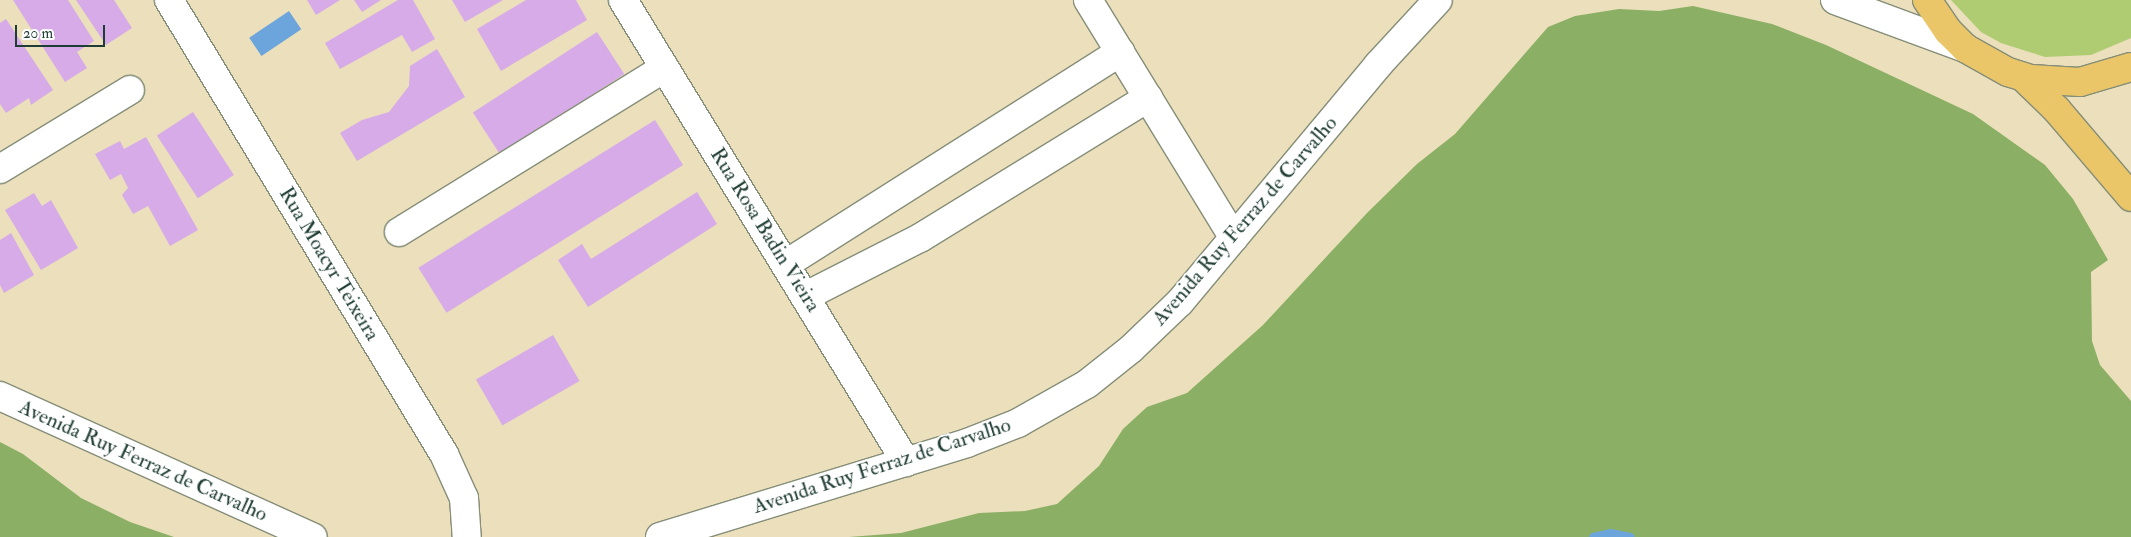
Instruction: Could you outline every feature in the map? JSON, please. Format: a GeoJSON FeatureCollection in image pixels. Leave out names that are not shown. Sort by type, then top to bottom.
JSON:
{"type":"FeatureCollection","features":[{"type":"Feature","properties":{"kind":"main road"},"geometry":{"type":"LineString","coordinates":[[1926,0],[1948,31],[1965,48],[1986,62],[2023,76],[2080,82],[2131,67]]}},
{"type":"Feature","properties":{"kind":"main road"},"geometry":{"type":"LineString","coordinates":[[2023,76],[2057,110],[2131,197]]}},
{"type":"Feature","properties":{"kind":"street","name":"Rua Moacyr Teixeira"},"geometry":{"type":"LineString","coordinates":[[169,0],[444,454],[464,498],[467,537]]}},
{"type":"Feature","properties":{"kind":"street","name":"Rua Rosa Badin Vieira"},"geometry":{"type":"LineString","coordinates":[[622,0],[806,296],[906,462]]}},
{"type":"Feature","properties":{"kind":"street"},"geometry":{"type":"LineString","coordinates":[[1088,0],[1234,238]]}},
{"type":"Feature","properties":{"kind":"street","name":"Avenida Ruy Ferraz de Carvalho"},"geometry":{"type":"LineString","coordinates":[[660,537],[906,462],[1018,423],[1087,384],[1131,349],[1180,302],[1378,65],[1438,0]]}},
{"type":"Feature","properties":{"kind":"street"},"geometry":{"type":"LineString","coordinates":[[1835,0],[1965,48]]}},
{"type":"Feature","properties":{"kind":"street"},"geometry":{"type":"LineString","coordinates":[[786,264],[1120,52]]}},
{"type":"Feature","properties":{"kind":"street"},"geometry":{"type":"LineString","coordinates":[[398,232],[665,68]]}},
{"type":"Feature","properties":{"kind":"street"},"geometry":{"type":"LineString","coordinates":[[0,169],[130,90]]}},
{"type":"Feature","properties":{"kind":"street"},"geometry":{"type":"LineString","coordinates":[[806,296],[920,238],[1148,98]]}},
{"type":"Feature","properties":{"kind":"street","name":"Avenida Ruy Ferraz de Carvalho"},"geometry":{"type":"LineString","coordinates":[[0,396],[312,537]]}},
{"type":"Feature","properties":{"kind":"green space"},"geometry":{"type":"Polygon","coordinates":[[[1951,0],[2131,0],[2131,38],[2091,55],[2045,57],[2001,43],[1981,32],[1951,0]]]}},
{"type":"Feature","properties":{"kind":"green space"},"geometry":{"type":"Polygon","coordinates":[[[1693,6],[1772,24],[1826,45],[1973,114],[2045,165],[2073,199],[2108,260],[2091,272],[2092,341],[2100,365],[2131,401],[2131,537],[849,537],[901,533],[979,513],[1025,511],[1057,504],[1099,466],[1123,429],[1147,407],[1187,393],[1263,325],[1367,213],[1417,164],[1455,134],[1548,27],[1575,16],[1619,9],[1659,11],[1693,6]]]}},
{"type":"Feature","properties":{"kind":"green space"},"geometry":{"type":"Polygon","coordinates":[[[0,442],[23,454],[81,498],[130,522],[174,537],[0,537],[0,442]]]}},
{"type":"Feature","properties":{"kind":"water"},"geometry":{"type":"Polygon","coordinates":[[[289,11],[301,29],[262,56],[249,38],[289,11]]]}},
{"type":"Feature","properties":{"kind":"building"},"geometry":{"type":"Polygon","coordinates":[[[13,0],[68,0],[94,41],[77,52],[87,68],[65,82],[13,0]]]}},
{"type":"Feature","properties":{"kind":"building"},"geometry":{"type":"Polygon","coordinates":[[[76,0],[114,0],[132,28],[106,45],[76,0]]]}},
{"type":"Feature","properties":{"kind":"building"},"geometry":{"type":"Polygon","coordinates":[[[307,0],[340,0],[316,15],[307,0]]]}},
{"type":"Feature","properties":{"kind":"building"},"geometry":{"type":"Polygon","coordinates":[[[354,0],[381,0],[362,12],[354,0]]]}},
{"type":"Feature","properties":{"kind":"building"},"geometry":{"type":"Polygon","coordinates":[[[398,0],[413,0],[435,39],[412,52],[402,35],[340,69],[325,43],[398,0]]]}},
{"type":"Feature","properties":{"kind":"building"},"geometry":{"type":"Polygon","coordinates":[[[452,0],[503,0],[465,22],[452,0]]]}},
{"type":"Feature","properties":{"kind":"building"},"geometry":{"type":"Polygon","coordinates":[[[526,0],[576,0],[587,20],[501,71],[477,29],[526,0]]]}},
{"type":"Feature","properties":{"kind":"building"},"geometry":{"type":"Polygon","coordinates":[[[6,19],[53,90],[31,105],[29,98],[6,113],[0,104],[0,23],[6,19]]]}},
{"type":"Feature","properties":{"kind":"building"},"geometry":{"type":"Polygon","coordinates":[[[597,32],[624,74],[500,155],[473,113],[597,32]]]}},
{"type":"Feature","properties":{"kind":"building"},"geometry":{"type":"Polygon","coordinates":[[[437,49],[465,97],[357,161],[340,133],[362,120],[389,112],[409,86],[410,66],[437,49]]]}},
{"type":"Feature","properties":{"kind":"building"},"geometry":{"type":"Polygon","coordinates":[[[193,112],[234,175],[198,198],[157,135],[193,112]]]}},
{"type":"Feature","properties":{"kind":"building"},"geometry":{"type":"Polygon","coordinates":[[[655,120],[683,165],[446,313],[418,268],[655,120]]]}},
{"type":"Feature","properties":{"kind":"building"},"geometry":{"type":"Polygon","coordinates":[[[146,137],[198,230],[170,246],[148,206],[133,214],[122,195],[128,188],[121,174],[110,180],[95,154],[120,141],[124,149],[146,137]]]}},
{"type":"Feature","properties":{"kind":"building"},"geometry":{"type":"Polygon","coordinates":[[[697,192],[717,224],[588,307],[558,260],[582,244],[591,259],[697,192]]]}},
{"type":"Feature","properties":{"kind":"building"},"geometry":{"type":"Polygon","coordinates":[[[34,193],[42,206],[51,200],[78,248],[41,270],[5,210],[34,193]]]}},
{"type":"Feature","properties":{"kind":"building"},"geometry":{"type":"Polygon","coordinates":[[[11,233],[34,275],[4,293],[0,285],[0,240],[11,233]]]}},
{"type":"Feature","properties":{"kind":"building"},"geometry":{"type":"Polygon","coordinates":[[[553,335],[580,381],[502,425],[476,380],[553,335]]]}},
{"type":"Feature","properties":{"kind":"waterway"},"geometry":{"type":"LineString","coordinates":[[1593,537],[1610,533],[1630,537]]}}]}
